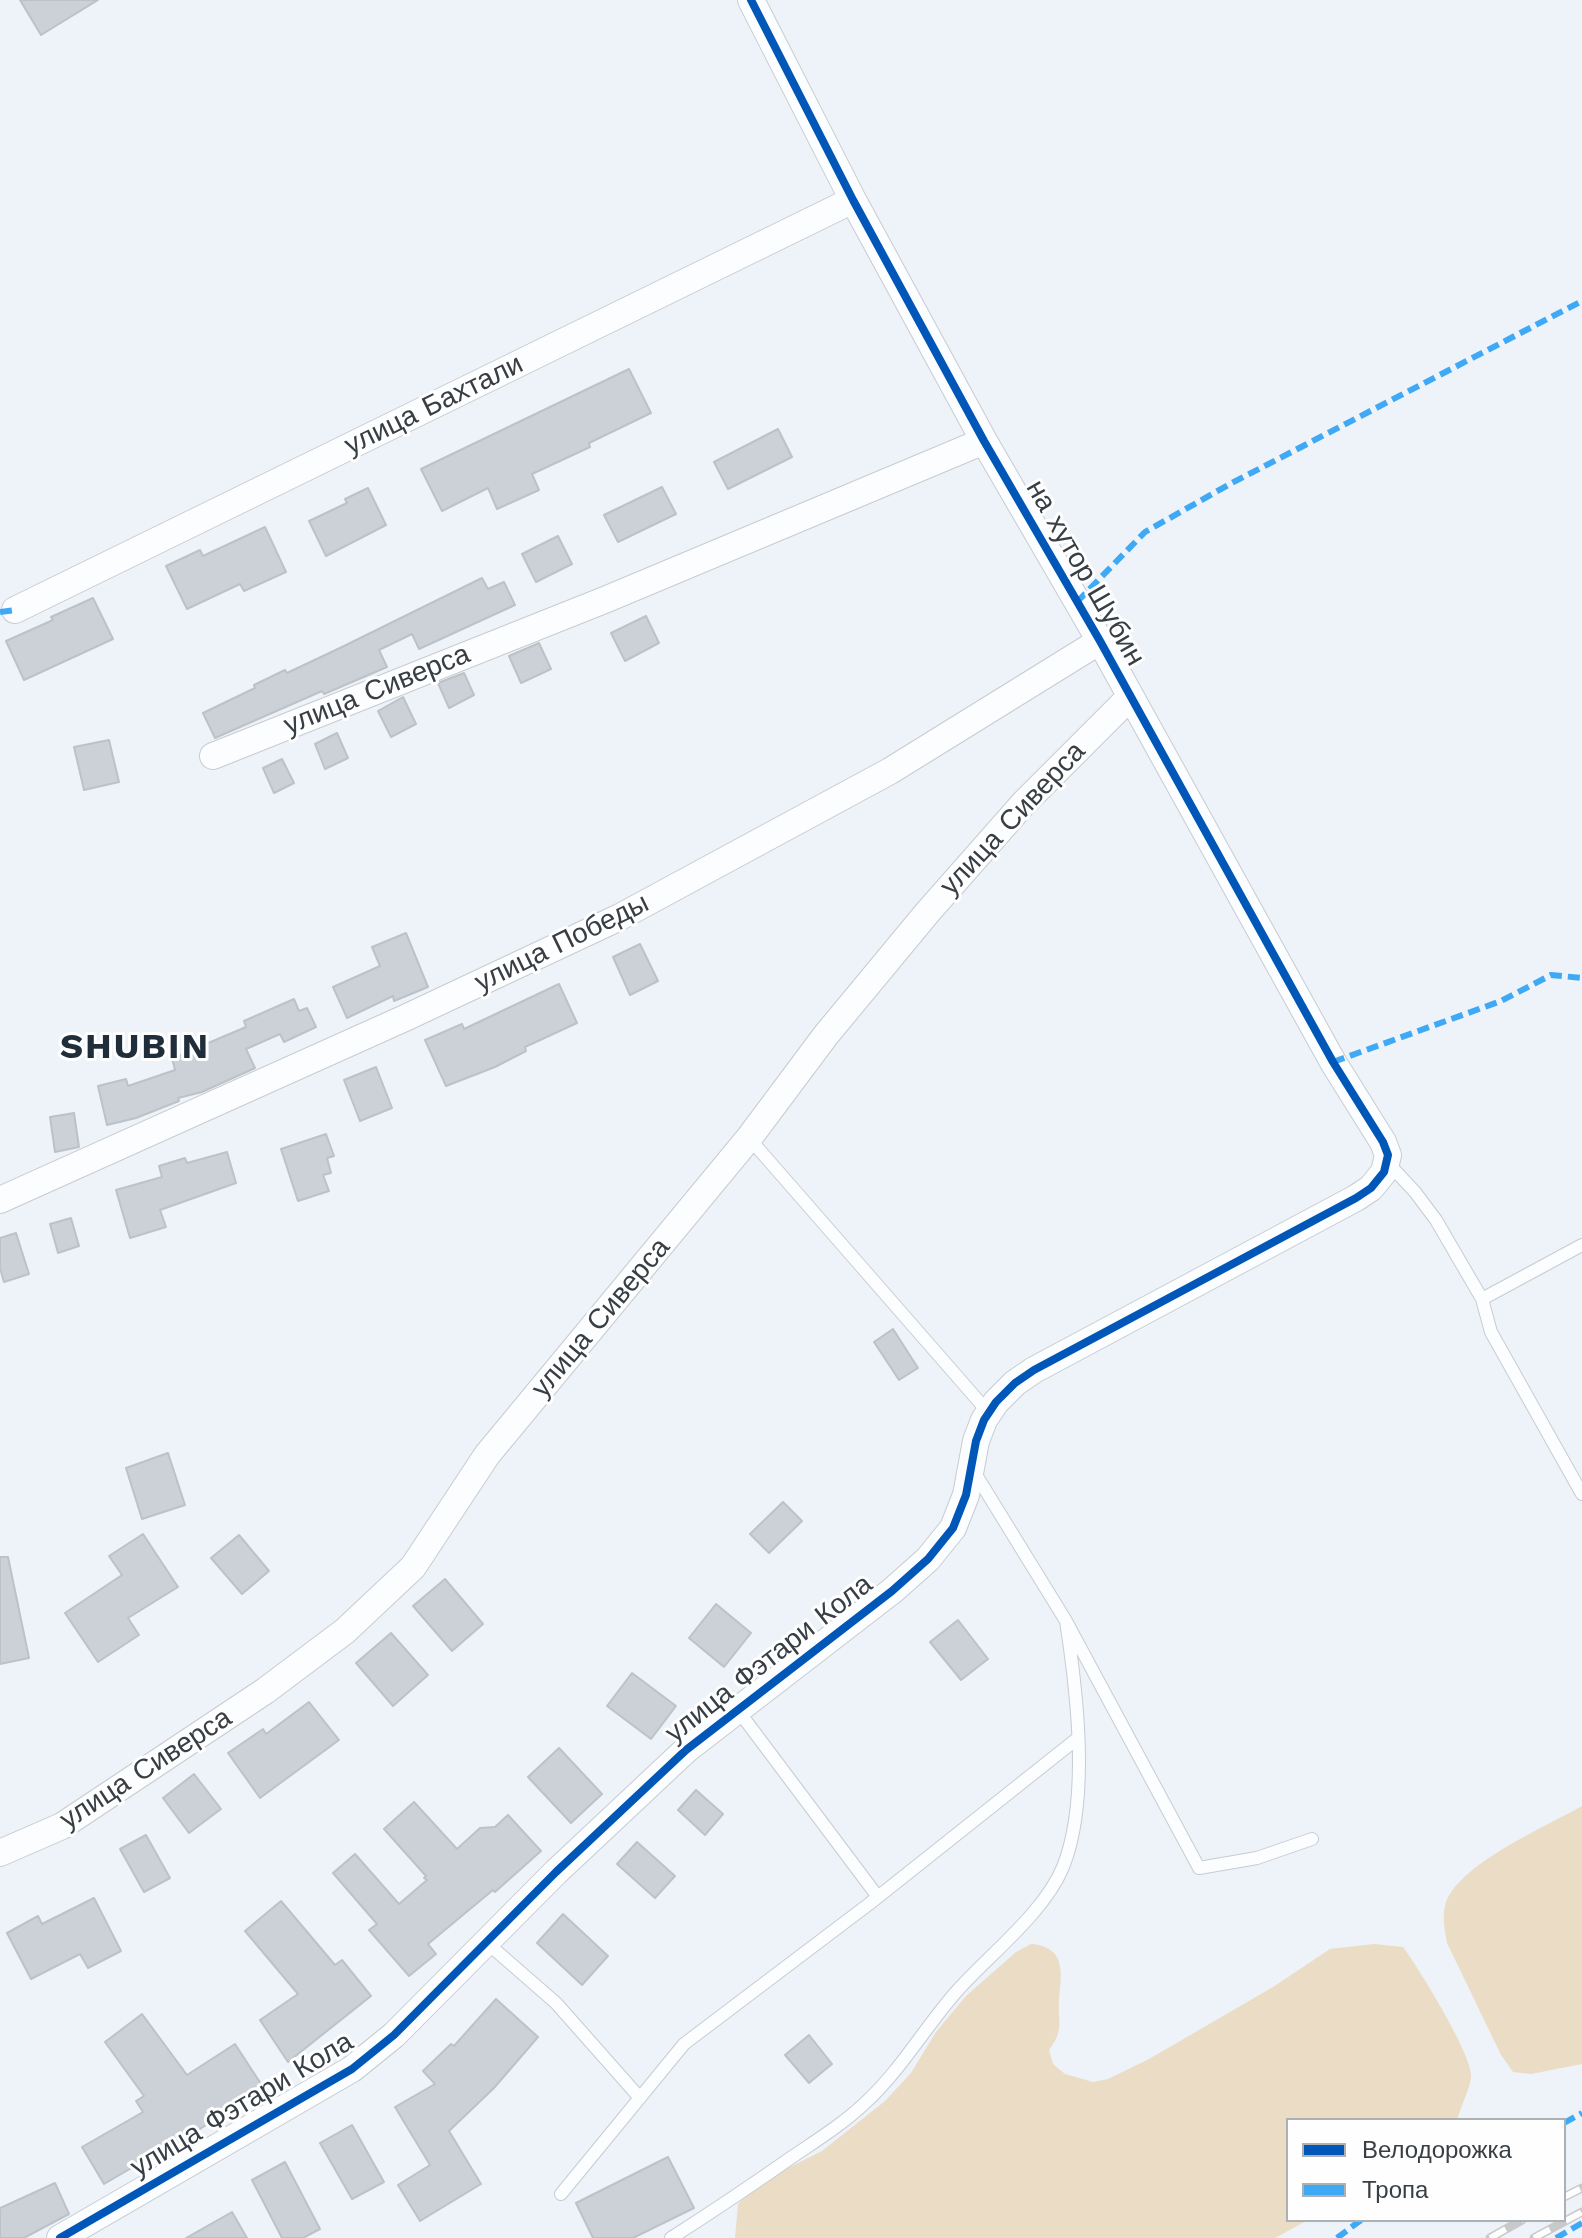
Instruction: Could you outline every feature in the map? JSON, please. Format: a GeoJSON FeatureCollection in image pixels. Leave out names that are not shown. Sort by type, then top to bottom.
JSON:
{"type":"FeatureCollection","features":[{"type":"Feature","properties":{"kind":"street","name":"на хутор Шубин"},"geometry":{"type":"LineString","coordinates":[[751,0],[853,200],[984,441],[1100,641],[1333,1062],[1383,1142],[1388,1163]]}},
{"type":"Feature","properties":{"kind":"street","name":"улица Бахтали"},"geometry":{"type":"LineString","coordinates":[[15,610],[853,200]]}},
{"type":"Feature","properties":{"kind":"street","name":"улица Сиверса"},"geometry":{"type":"LineString","coordinates":[[213,756],[607,599],[984,441]]}},
{"type":"Feature","properties":{"kind":"street","name":"улица Победы"},"geometry":{"type":"LineString","coordinates":[[0,1200],[405,1018],[620,917],[890,771],[1100,641]]}},
{"type":"Feature","properties":{"kind":"street","name":"улица Сиверса"},"geometry":{"type":"LineString","coordinates":[[0,1853],[62,1826],[265,1691],[345,1631],[413,1567],[487,1455],[749,1138],[826,1035],[972,860],[1130,697]]}},
{"type":"Feature","properties":{"kind":"street","name":"улица Фэтари Кола"},"geometry":{"type":"LineString","coordinates":[[60,2238],[352,2069],[394,2035],[556,1872],[686,1750],[892,1591],[928,1559],[953,1528],[966,1495],[976,1441],[989,1413],[1015,1383],[1356,1198],[1381,1178],[1388,1163]]}},
{"type":"Feature","properties":{"kind":"lane"},"geometry":{"type":"LineString","coordinates":[[749,1138],[989,1413]]}},
{"type":"Feature","properties":{"kind":"lane"},"geometry":{"type":"LineString","coordinates":[[1388,1163],[1436,1220],[1482,1299],[1491,1332],[1582,1494]]}},
{"type":"Feature","properties":{"kind":"lane"},"geometry":{"type":"LineString","coordinates":[[1482,1299],[1582,1245]]}},
{"type":"Feature","properties":{"kind":"lane"},"geometry":{"type":"LineString","coordinates":[[971,1467],[1066,1621],[1199,1868],[1257,1858],[1312,1839]]}},
{"type":"Feature","properties":{"kind":"lane"},"geometry":{"type":"LineString","coordinates":[[671,2238],[836,2127],[866,2102],[912,2052],[956,1992],[1024,1924],[1063,1868],[1077,1795],[1078,1738],[1075,1681],[1066,1621]]}},
{"type":"Feature","properties":{"kind":"lane"},"geometry":{"type":"LineString","coordinates":[[737,1709],[878,1897]]}},
{"type":"Feature","properties":{"kind":"lane"},"geometry":{"type":"LineString","coordinates":[[561,2194],[684,2044],[878,1897],[1078,1738]]}},
{"type":"Feature","properties":{"kind":"lane"},"geometry":{"type":"LineString","coordinates":[[486,1942],[556,2003],[640,2098]]}},
{"type":"Feature","properties":{"kind":"shaded area"},"geometry":{"type":"Polygon","coordinates":[[[1582,1806],[1582,2064],[1531,2074],[1513,2072],[1501,2055],[1447,1943],[1445,1906],[1452,1891],[1483,1862],[1582,1806]]]}},
{"type":"Feature","properties":{"kind":"shaded area"},"geometry":{"type":"Polygon","coordinates":[[[1031,1944],[1043,1946],[1057,1957],[1061,1973],[1059,2027],[1049,2050],[1053,2064],[1065,2074],[1093,2082],[1108,2079],[1149,2059],[1273,1987],[1330,1949],[1374,1944],[1403,1947],[1443,2010],[1469,2064],[1471,2079],[1457,2118],[1286,2118],[1286,2222],[1304,2222],[1275,2238],[735,2238],[738,2204],[786,2169],[822,2151],[885,2101],[911,2073],[936,2032],[966,1996],[1016,1952],[1031,1944]]]}},
{"type":"Feature","properties":{"kind":"building"},"geometry":{"type":"Polygon","coordinates":[[[20,0],[98,0],[41,35],[20,0]]]}},
{"type":"Feature","properties":{"kind":"building"},"geometry":{"type":"Polygon","coordinates":[[[629,369],[651,413],[589,443],[590,447],[532,474],[539,490],[497,509],[488,488],[442,511],[421,469],[629,369]]]}},
{"type":"Feature","properties":{"kind":"building"},"geometry":{"type":"Polygon","coordinates":[[[778,429],[792,457],[728,489],[714,462],[778,429]]]}},
{"type":"Feature","properties":{"kind":"building"},"geometry":{"type":"Polygon","coordinates":[[[662,487],[676,514],[618,542],[604,515],[662,487]]]}},
{"type":"Feature","properties":{"kind":"building"},"geometry":{"type":"Polygon","coordinates":[[[368,488],[386,525],[326,556],[309,521],[347,503],[345,499],[368,488]]]}},
{"type":"Feature","properties":{"kind":"building"},"geometry":{"type":"Polygon","coordinates":[[[265,527],[286,572],[244,591],[240,584],[187,609],[166,566],[200,550],[203,556],[265,527]]]}},
{"type":"Feature","properties":{"kind":"building"},"geometry":{"type":"Polygon","coordinates":[[[558,536],[572,564],[536,582],[522,554],[558,536]]]}},
{"type":"Feature","properties":{"kind":"building"},"geometry":{"type":"Polygon","coordinates":[[[482,578],[488,589],[504,582],[515,605],[419,649],[412,634],[379,650],[387,667],[324,694],[322,691],[215,738],[203,713],[285,670],[287,673],[482,578]]]}},
{"type":"Feature","properties":{"kind":"building"},"geometry":{"type":"Polygon","coordinates":[[[93,598],[113,639],[24,680],[6,641],[93,598]]]}},
{"type":"Feature","properties":{"kind":"building"},"geometry":{"type":"Polygon","coordinates":[[[646,616],[659,643],[625,661],[611,633],[646,616]]]}},
{"type":"Feature","properties":{"kind":"building"},"geometry":{"type":"Polygon","coordinates":[[[539,643],[551,669],[521,683],[509,656],[539,643]]]}},
{"type":"Feature","properties":{"kind":"building"},"geometry":{"type":"Polygon","coordinates":[[[464,673],[474,695],[449,708],[438,683],[464,673]]]}},
{"type":"Feature","properties":{"kind":"building"},"geometry":{"type":"Polygon","coordinates":[[[403,697],[416,724],[391,737],[378,711],[403,697]]]}},
{"type":"Feature","properties":{"kind":"building"},"geometry":{"type":"Polygon","coordinates":[[[337,733],[348,758],[325,769],[315,744],[337,733]]]}},
{"type":"Feature","properties":{"kind":"building"},"geometry":{"type":"Polygon","coordinates":[[[109,740],[119,782],[84,790],[74,747],[109,740]]]}},
{"type":"Feature","properties":{"kind":"building"},"geometry":{"type":"Polygon","coordinates":[[[282,759],[294,783],[274,793],[263,768],[282,759]]]}},
{"type":"Feature","properties":{"kind":"building"},"geometry":{"type":"Polygon","coordinates":[[[406,933],[428,987],[394,1001],[393,996],[347,1018],[333,987],[380,966],[372,947],[406,933]]]}},
{"type":"Feature","properties":{"kind":"building"},"geometry":{"type":"Polygon","coordinates":[[[640,944],[658,981],[630,995],[613,957],[640,944]]]}},
{"type":"Feature","properties":{"kind":"building"},"geometry":{"type":"Polygon","coordinates":[[[559,984],[577,1023],[525,1047],[526,1051],[495,1067],[446,1086],[425,1040],[462,1024],[464,1029],[559,984]]]}},
{"type":"Feature","properties":{"kind":"building"},"geometry":{"type":"Polygon","coordinates":[[[294,999],[299,1011],[307,1008],[316,1027],[284,1042],[280,1034],[246,1049],[255,1068],[136,1118],[107,1125],[98,1086],[126,1079],[128,1086],[175,1070],[172,1058],[208,1047],[206,1044],[246,1027],[244,1021],[294,999]]]}},
{"type":"Feature","properties":{"kind":"building"},"geometry":{"type":"Polygon","coordinates":[[[376,1067],[392,1108],[360,1121],[344,1080],[376,1067]]]}},
{"type":"Feature","properties":{"kind":"building"},"geometry":{"type":"Polygon","coordinates":[[[74,1113],[79,1147],[55,1152],[50,1117],[74,1113]]]}},
{"type":"Feature","properties":{"kind":"building"},"geometry":{"type":"Polygon","coordinates":[[[326,1134],[334,1156],[327,1158],[331,1173],[323,1175],[329,1191],[298,1201],[281,1149],[326,1134]]]}},
{"type":"Feature","properties":{"kind":"building"},"geometry":{"type":"Polygon","coordinates":[[[227,1152],[236,1183],[160,1210],[166,1227],[130,1238],[116,1190],[162,1177],[159,1166],[185,1158],[187,1163],[227,1152]]]}},
{"type":"Feature","properties":{"kind":"building"},"geometry":{"type":"Polygon","coordinates":[[[71,1218],[79,1246],[58,1253],[50,1224],[71,1218]]]}},
{"type":"Feature","properties":{"kind":"building"},"geometry":{"type":"Polygon","coordinates":[[[16,1233],[29,1274],[4,1282],[0,1268],[0,1238],[16,1233]]]}},
{"type":"Feature","properties":{"kind":"building"},"geometry":{"type":"Polygon","coordinates":[[[893,1329],[918,1368],[899,1380],[874,1342],[893,1329]]]}},
{"type":"Feature","properties":{"kind":"building"},"geometry":{"type":"Polygon","coordinates":[[[168,1453],[185,1505],[142,1519],[126,1468],[168,1453]]]}},
{"type":"Feature","properties":{"kind":"building"},"geometry":{"type":"Polygon","coordinates":[[[783,1502],[802,1521],[769,1553],[750,1534],[783,1502]]]}},
{"type":"Feature","properties":{"kind":"building"},"geometry":{"type":"Polygon","coordinates":[[[143,1534],[178,1587],[128,1618],[139,1635],[98,1662],[65,1613],[122,1575],[109,1556],[143,1534]]]}},
{"type":"Feature","properties":{"kind":"building"},"geometry":{"type":"Polygon","coordinates":[[[239,1535],[269,1571],[242,1594],[211,1558],[239,1535]]]}},
{"type":"Feature","properties":{"kind":"building"},"geometry":{"type":"Polygon","coordinates":[[[0,1557],[8,1557],[29,1658],[0,1664],[0,1557]]]}},
{"type":"Feature","properties":{"kind":"building"},"geometry":{"type":"Polygon","coordinates":[[[445,1579],[483,1624],[452,1651],[413,1606],[445,1579]]]}},
{"type":"Feature","properties":{"kind":"building"},"geometry":{"type":"Polygon","coordinates":[[[716,1604],[751,1633],[724,1667],[689,1638],[716,1604]]]}},
{"type":"Feature","properties":{"kind":"building"},"geometry":{"type":"Polygon","coordinates":[[[958,1620],[988,1659],[961,1680],[930,1642],[958,1620]]]}},
{"type":"Feature","properties":{"kind":"building"},"geometry":{"type":"Polygon","coordinates":[[[391,1633],[428,1675],[393,1706],[356,1663],[391,1633]]]}},
{"type":"Feature","properties":{"kind":"building"},"geometry":{"type":"Polygon","coordinates":[[[632,1673],[676,1706],[651,1739],[607,1706],[632,1673]]]}},
{"type":"Feature","properties":{"kind":"building"},"geometry":{"type":"Polygon","coordinates":[[[309,1702],[339,1740],[260,1798],[228,1753],[263,1729],[266,1734],[309,1702]]]}},
{"type":"Feature","properties":{"kind":"building"},"geometry":{"type":"Polygon","coordinates":[[[559,1748],[602,1794],[571,1823],[528,1777],[559,1748]]]}},
{"type":"Feature","properties":{"kind":"building"},"geometry":{"type":"Polygon","coordinates":[[[194,1774],[221,1809],[189,1833],[163,1798],[194,1774]]]}},
{"type":"Feature","properties":{"kind":"building"},"geometry":{"type":"Polygon","coordinates":[[[696,1790],[723,1814],[705,1835],[678,1810],[696,1790]]]}},
{"type":"Feature","properties":{"kind":"building"},"geometry":{"type":"Polygon","coordinates":[[[414,1802],[457,1849],[480,1828],[495,1827],[508,1815],[541,1851],[495,1892],[493,1890],[428,1944],[436,1954],[409,1976],[369,1930],[377,1924],[333,1873],[355,1854],[399,1904],[427,1880],[384,1829],[414,1802]]]}},
{"type":"Feature","properties":{"kind":"building"},"geometry":{"type":"Polygon","coordinates":[[[146,1835],[170,1878],[144,1892],[120,1849],[146,1835]]]}},
{"type":"Feature","properties":{"kind":"building"},"geometry":{"type":"Polygon","coordinates":[[[637,1842],[675,1876],[655,1898],[617,1864],[637,1842]]]}},
{"type":"Feature","properties":{"kind":"building"},"geometry":{"type":"Polygon","coordinates":[[[94,1898],[121,1951],[88,1968],[80,1954],[31,1979],[7,1933],[38,1916],[42,1924],[94,1898]]]}},
{"type":"Feature","properties":{"kind":"building"},"geometry":{"type":"Polygon","coordinates":[[[281,1901],[335,1965],[342,1960],[371,1996],[288,2062],[260,2020],[298,1994],[245,1931],[281,1901]]]}},
{"type":"Feature","properties":{"kind":"building"},"geometry":{"type":"Polygon","coordinates":[[[563,1914],[608,1956],[582,1985],[537,1943],[563,1914]]]}},
{"type":"Feature","properties":{"kind":"building"},"geometry":{"type":"Polygon","coordinates":[[[496,1999],[538,2037],[494,2088],[449,2131],[481,2184],[420,2221],[398,2185],[430,2165],[395,2107],[435,2084],[423,2071],[451,2044],[454,2046],[496,1999]]]}},
{"type":"Feature","properties":{"kind":"building"},"geometry":{"type":"Polygon","coordinates":[[[142,2014],[187,2075],[235,2044],[261,2084],[212,2116],[214,2120],[167,2150],[104,2184],[82,2147],[143,2112],[136,2101],[144,2096],[105,2042],[142,2014]]]}},
{"type":"Feature","properties":{"kind":"building"},"geometry":{"type":"Polygon","coordinates":[[[809,2035],[832,2064],[809,2083],[785,2055],[809,2035]]]}},
{"type":"Feature","properties":{"kind":"building"},"geometry":{"type":"Polygon","coordinates":[[[352,2125],[384,2182],[352,2199],[320,2143],[352,2125]]]}},
{"type":"Feature","properties":{"kind":"building"},"geometry":{"type":"Polygon","coordinates":[[[668,2157],[694,2208],[633,2238],[593,2238],[576,2203],[668,2157]]]}},
{"type":"Feature","properties":{"kind":"building"},"geometry":{"type":"Polygon","coordinates":[[[285,2162],[320,2229],[303,2238],[282,2238],[252,2180],[285,2162]]]}},
{"type":"Feature","properties":{"kind":"building"},"geometry":{"type":"Polygon","coordinates":[[[55,2183],[69,2214],[24,2238],[0,2238],[0,2208],[55,2183]]]}},
{"type":"Feature","properties":{"kind":"building"},"geometry":{"type":"Polygon","coordinates":[[[232,2212],[247,2238],[186,2238],[232,2212]]]}},
{"type":"Feature","properties":{"kind":"railway"},"geometry":{"type":"LineString","coordinates":[[1566,2196],[1582,2188]]}},
{"type":"Feature","properties":{"kind":"railway"},"geometry":{"type":"LineString","coordinates":[[1566,2221],[1582,2212]]}},
{"type":"Feature","properties":{"kind":"railway"},"geometry":{"type":"LineString","coordinates":[[1490,2238],[1518,2222]]}},
{"type":"Feature","properties":{"kind":"railway"},"geometry":{"type":"LineString","coordinates":[[1534,2238],[1564,2222]]}},
{"type":"Feature","properties":{"kind":"marked path"},"geometry":{"type":"LineString","coordinates":[[1077,602],[1145,532],[1230,484],[1582,301]]}},
{"type":"Feature","properties":{"kind":"marked path"},"geometry":{"type":"LineString","coordinates":[[0,612],[15,610]]}},
{"type":"Feature","properties":{"kind":"marked path"},"geometry":{"type":"LineString","coordinates":[[1333,1062],[1501,1001],[1551,975],[1582,978]]}},
{"type":"Feature","properties":{"kind":"marked path"},"geometry":{"type":"LineString","coordinates":[[1566,2122],[1582,2113]]}},
{"type":"Feature","properties":{"kind":"marked path"},"geometry":{"type":"LineString","coordinates":[[1337,2238],[1358,2222]]}},
{"type":"Feature","properties":{"kind":"marked path"},"geometry":{"type":"LineString","coordinates":[[1556,2238],[1582,2223]]}},
{"type":"Feature","properties":{"kind":"cycle path"},"geometry":{"type":"LineString","coordinates":[[60,2238],[352,2069],[394,2035],[556,1872],[686,1750],[892,1591],[928,1559],[953,1528],[966,1495],[976,1441],[984,1420],[1015,1383],[1356,1198],[1371,1188],[1384,1172],[1388,1155],[1383,1142],[1333,1062],[1100,641],[984,441],[853,200],[751,0]]}},
{"type":"Feature","properties":{"kind":"district","name":"SHUBIN"},"geometry":{"type":"Point","coordinates":[135,1047]}}]}
